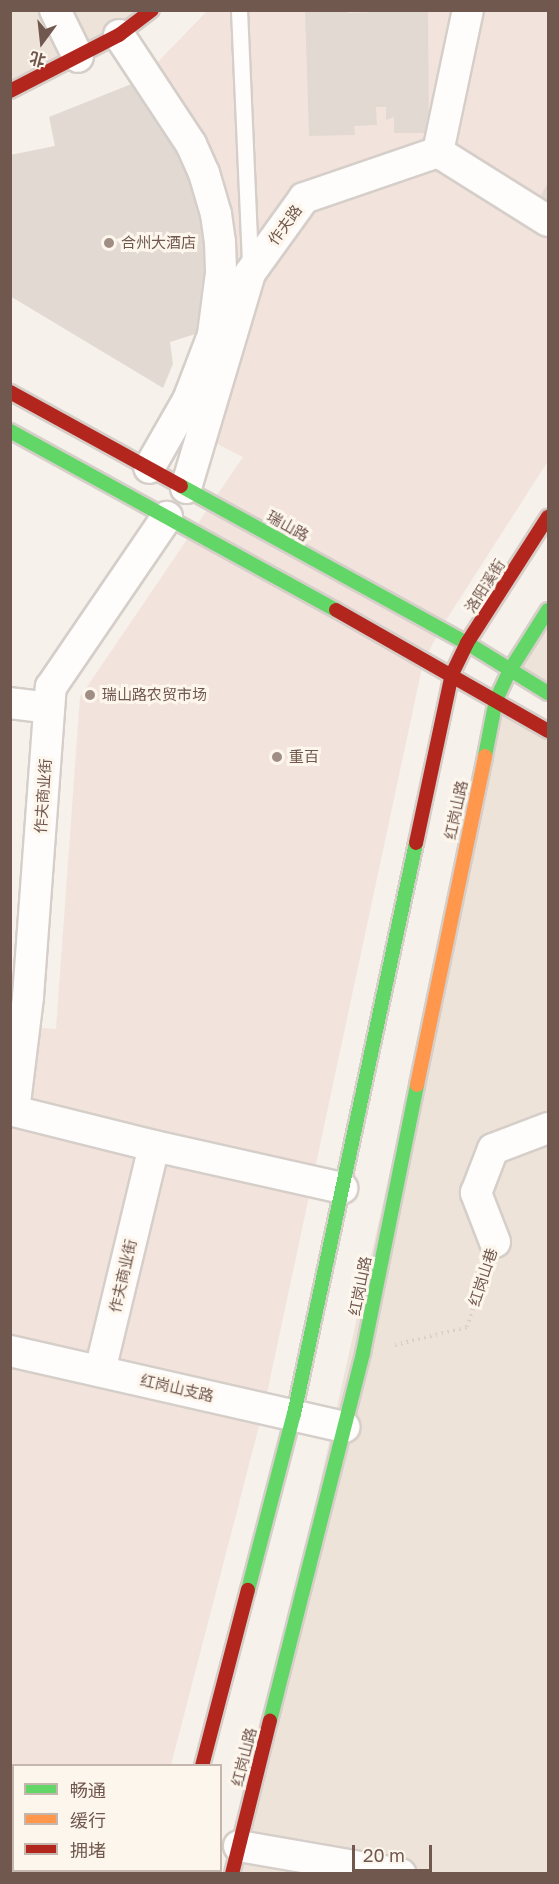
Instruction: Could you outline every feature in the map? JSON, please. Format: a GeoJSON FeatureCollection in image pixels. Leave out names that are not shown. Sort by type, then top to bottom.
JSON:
{"type":"FeatureCollection","features":[{"type":"Feature","properties":{"kind":"street"},"geometry":{"type":"LineString","coordinates":[[55,10],[78,57]]}},
{"type":"Feature","properties":{"kind":"street"},"geometry":{"type":"LineString","coordinates":[[10,91],[78,57],[118,34],[152,10]]}},
{"type":"Feature","properties":{"kind":"street"},"geometry":{"type":"LineString","coordinates":[[468,10],[438,152],[549,221]]}},
{"type":"Feature","properties":{"kind":"street"},"geometry":{"type":"LineString","coordinates":[[118,34],[191,144],[204,173],[216,214],[220,242],[221,273],[213,335],[188,400],[149,468]]}},
{"type":"Feature","properties":{"kind":"street","name":"作夫路"},"geometry":{"type":"LineString","coordinates":[[186,488],[250,273],[304,198],[438,152]]}},
{"type":"Feature","properties":{"kind":"street","name":"瑞山路"},"geometry":{"type":"LineString","coordinates":[[10,392],[467,643],[549,693]]}},
{"type":"Feature","properties":{"kind":"street"},"geometry":{"type":"LineString","coordinates":[[10,431],[452,674],[549,731]]}},
{"type":"Feature","properties":{"kind":"street","name":"作夫商业街"},"geometry":{"type":"LineString","coordinates":[[100,1371],[154,1146],[12,1111],[19,996],[51,687],[167,517]]}},
{"type":"Feature","properties":{"kind":"street","name":"洛阳溪街"},"geometry":{"type":"LineString","coordinates":[[452,674],[467,643],[549,517]]}},
{"type":"Feature","properties":{"kind":"street"},"geometry":{"type":"LineString","coordinates":[[496,700],[510,670],[549,610]]}},
{"type":"Feature","properties":{"kind":"street"},"geometry":{"type":"LineString","coordinates":[[203,1764],[294,1414],[452,674]]}},
{"type":"Feature","properties":{"kind":"street","name":"红岗山路"},"geometry":{"type":"LineString","coordinates":[[235,1860],[363,1353],[496,700]]}},
{"type":"Feature","properties":{"kind":"street"},"geometry":{"type":"LineString","coordinates":[[10,703],[49,708]]}},
{"type":"Feature","properties":{"kind":"street","name":"红岗山巷"},"geometry":{"type":"LineString","coordinates":[[495,1242],[476,1193],[493,1149],[549,1128]]}},
{"type":"Feature","properties":{"kind":"street"},"geometry":{"type":"LineString","coordinates":[[154,1146],[342,1188]]}},
{"type":"Feature","properties":{"kind":"street","name":"红岗山支路"},"geometry":{"type":"LineString","coordinates":[[10,1351],[344,1427]]}},
{"type":"Feature","properties":{"kind":"street"},"geometry":{"type":"LineString","coordinates":[[235,1860],[400,1874]]}},
{"type":"Feature","properties":{"kind":"lane"},"geometry":{"type":"LineString","coordinates":[[239,10],[250,273]]}},
{"type":"Feature","properties":{"kind":"path","name":"红岗山巷"},"geometry":{"type":"LineString","coordinates":[[363,1353],[467,1327],[495,1242]]}},
{"type":"Feature","properties":{"kind":"shaded area"},"geometry":{"type":"Polygon","coordinates":[[[11,11],[152,11],[11,91],[11,11]]]}},
{"type":"Feature","properties":{"kind":"shaded area"},"geometry":{"type":"Polygon","coordinates":[[[207,11],[548,11],[548,461],[441,628],[423,663],[264,1407],[171,1764],[12,1764],[12,1872],[144,1872],[11,1873],[10,1026],[56,1029],[80,697],[243,457],[194,432],[234,282],[225,191],[203,145],[155,65],[207,11]]]}},
{"type":"Feature","properties":{"kind":"shaded area"},"geometry":{"type":"Polygon","coordinates":[[[548,610],[548,693],[510,670],[548,610]]]}},
{"type":"Feature","properties":{"kind":"shaded area"},"geometry":{"type":"Polygon","coordinates":[[[496,700],[548,731],[548,1873],[232,1874],[496,700]]]}},
{"type":"Feature","properties":{"kind":"building"},"geometry":{"type":"Polygon","coordinates":[[[348,10],[348,13],[428,10],[429,133],[394,133],[394,117],[386,120],[386,107],[376,107],[377,125],[354,126],[355,135],[309,136],[305,12],[348,10]]]}},
{"type":"Feature","properties":{"kind":"building","name":"合州大酒店"},"geometry":{"type":"Polygon","coordinates":[[[134,83],[172,131],[205,213],[211,272],[205,331],[170,342],[173,364],[163,388],[10,296],[10,155],[55,146],[49,117],[134,83]]]}},
{"type":"Feature","properties":{"kind":"building"},"geometry":{"type":"Polygon","coordinates":[[[548,183],[548,213],[535,205],[548,183]]]}},
{"type":"Feature","properties":{"kind":"traffic: fast"},"geometry":{"type":"LineString","coordinates":[[10,431],[336,610]]}},
{"type":"Feature","properties":{"kind":"traffic: fast"},"geometry":{"type":"LineString","coordinates":[[181,486],[467,643],[548,693]]}},
{"type":"Feature","properties":{"kind":"traffic: fast"},"geometry":{"type":"LineString","coordinates":[[485,756],[496,700],[510,670],[548,610]]}},
{"type":"Feature","properties":{"kind":"traffic: fast"},"geometry":{"type":"LineString","coordinates":[[248,1590],[294,1414],[416,843]]}},
{"type":"Feature","properties":{"kind":"traffic: fast"},"geometry":{"type":"LineString","coordinates":[[270,1721],[363,1353],[417,1085]]}},
{"type":"Feature","properties":{"kind":"traffic: slow"},"geometry":{"type":"LineString","coordinates":[[417,1085],[485,756]]}},
{"type":"Feature","properties":{"kind":"traffic: jam"},"geometry":{"type":"LineString","coordinates":[[10,91],[119,35],[152,10]]}},
{"type":"Feature","properties":{"kind":"traffic: jam"},"geometry":{"type":"LineString","coordinates":[[10,392],[181,486]]}},
{"type":"Feature","properties":{"kind":"traffic: jam"},"geometry":{"type":"LineString","coordinates":[[416,843],[452,674],[467,643],[548,517]]}},
{"type":"Feature","properties":{"kind":"traffic: jam"},"geometry":{"type":"LineString","coordinates":[[336,610],[548,731]]}},
{"type":"Feature","properties":{"kind":"traffic: jam"},"geometry":{"type":"LineString","coordinates":[[203,1764],[248,1590]]}},
{"type":"Feature","properties":{"kind":"traffic: jam"},"geometry":{"type":"LineString","coordinates":[[232,1874],[270,1721]]}},
{"type":"Feature","properties":{"kind":"place","name":"合州大酒店"},"geometry":{"type":"Point","coordinates":[109,243]}},
{"type":"Feature","properties":{"kind":"place","name":"瑞山路农贸市场"},"geometry":{"type":"Point","coordinates":[90,695]}},
{"type":"Feature","properties":{"kind":"place","name":"重百"},"geometry":{"type":"Point","coordinates":[277,757]}}]}
